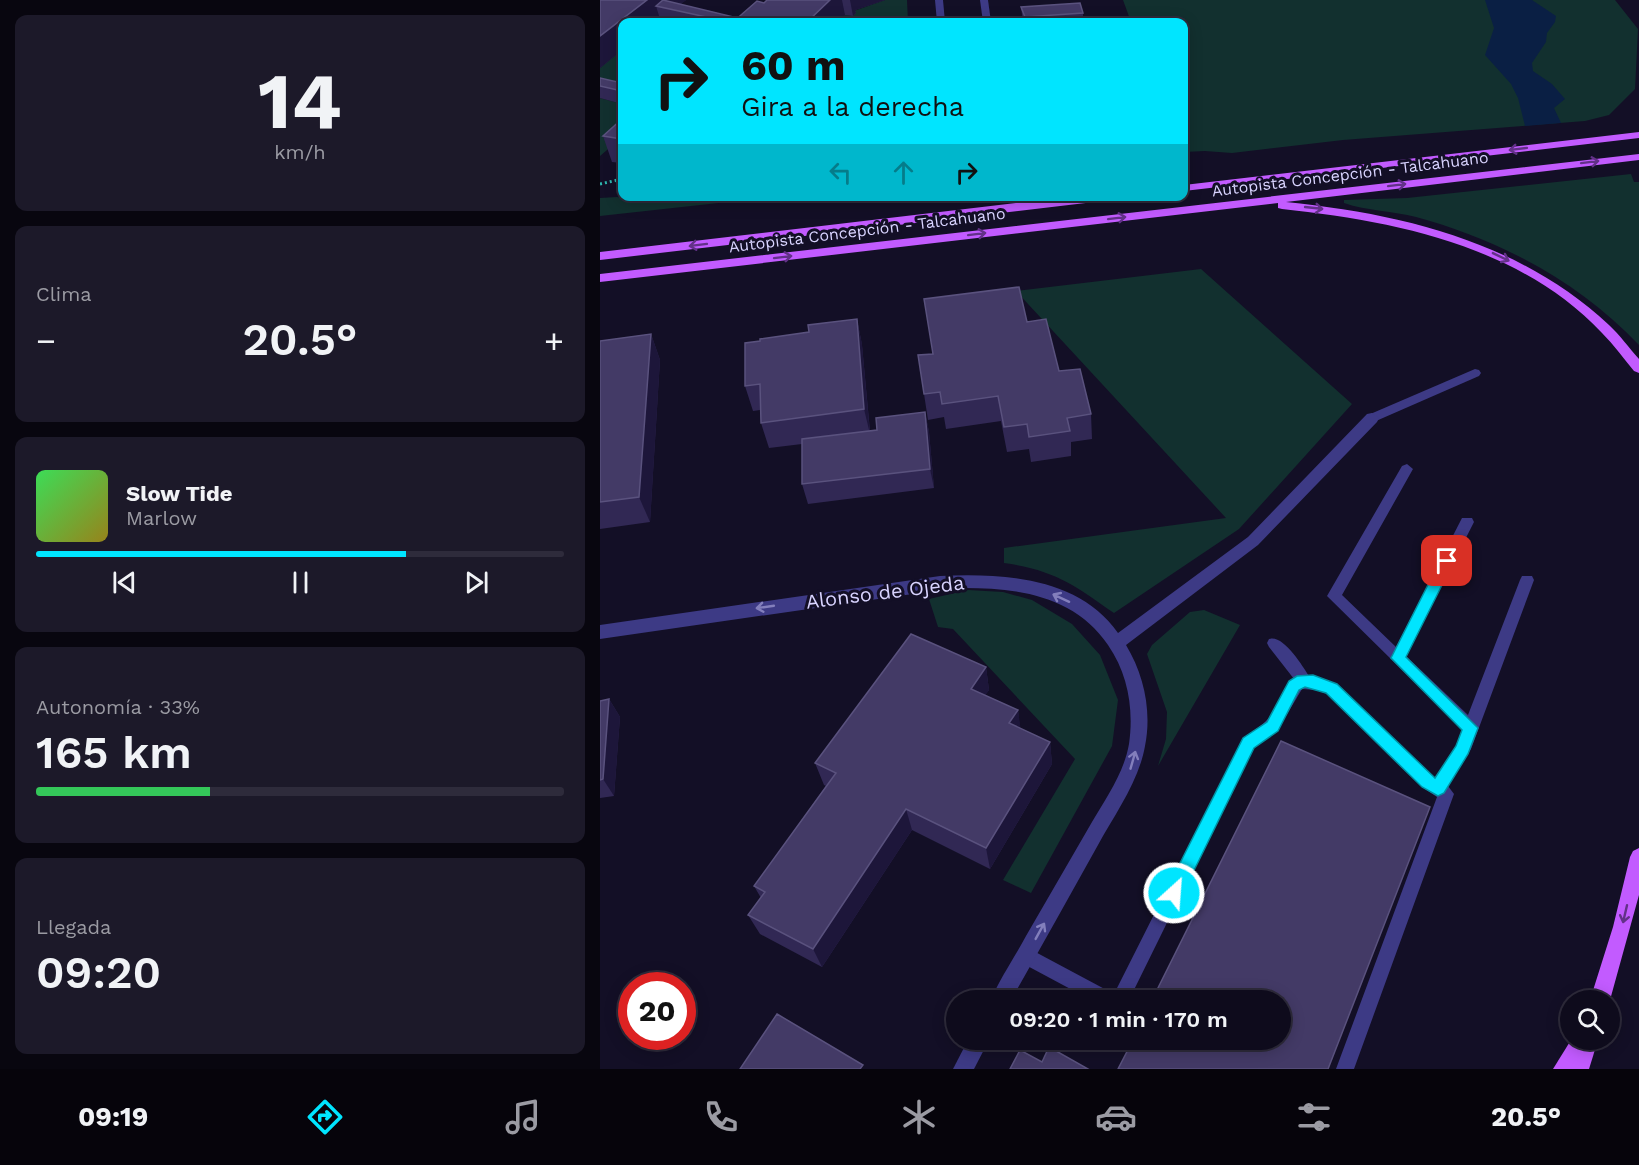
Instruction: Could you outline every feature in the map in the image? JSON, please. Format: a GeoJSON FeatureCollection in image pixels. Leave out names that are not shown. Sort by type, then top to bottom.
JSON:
{"type":"FeatureCollection","features":[{"type":"Feature","properties":{"kind":"main road","name":"Autopista Concepción - Talcahuano"},"geometry":{"type":"LineString","coordinates":[[1188,188],[1639,135]]}},
{"type":"Feature","properties":{"kind":"main road","name":"Autopista Concepción - Talcahuano"},"geometry":{"type":"LineString","coordinates":[[600,278],[1639,157]]}},
{"type":"Feature","properties":{"kind":"main road","name":"Autopista Concepción - Talcahuano"},"geometry":{"type":"LineString","coordinates":[[600,256],[1068,201]]}},
{"type":"Feature","properties":{"kind":"main road"},"geometry":{"type":"LineString","coordinates":[[1234,204],[1281,205],[1347,212],[1406,224],[1465,242],[1523,268],[1574,301],[1616,339],[1639,368]]}},
{"type":"Feature","properties":{"kind":"main road"},"geometry":{"type":"LineString","coordinates":[[1603,990],[1639,858]]}},
{"type":"Feature","properties":{"kind":"main road"},"geometry":{"type":"LineString","coordinates":[[1563,1069],[1575,1050]]}},
{"type":"Feature","properties":{"kind":"main road"},"geometry":{"type":"LineString","coordinates":[[1579,1069],[1585,1050]]}},
{"type":"Feature","properties":{"kind":"street"},"geometry":{"type":"LineString","coordinates":[[1117,643],[1253,541],[1272,524],[1372,418]]}},
{"type":"Feature","properties":{"kind":"street","name":"Alonso de Ojeda"},"geometry":{"type":"LineString","coordinates":[[600,632],[940,582],[970,580],[1000,582],[1051,593],[1088,613],[1117,643],[1134,679],[1140,720],[1137,746],[1129,772],[1007,990]]}},
{"type":"Feature","properties":{"kind":"street"},"geometry":{"type":"LineString","coordinates":[[963,1069],[974,1050]]}},
{"type":"Feature","properties":{"kind":"lane"},"geometry":{"type":"LineString","coordinates":[[939,0],[941,18]]}},
{"type":"Feature","properties":{"kind":"lane"},"geometry":{"type":"LineString","coordinates":[[984,0],[986,18]]}},
{"type":"Feature","properties":{"kind":"lane"},"geometry":{"type":"LineString","coordinates":[[1372,418],[1475,373]]}},
{"type":"Feature","properties":{"kind":"lane"},"geometry":{"type":"LineString","coordinates":[[1407,469],[1334,596],[1471,728]]}},
{"type":"Feature","properties":{"kind":"lane"},"geometry":{"type":"LineString","coordinates":[[1398,658],[1467,522]]}},
{"type":"Feature","properties":{"kind":"lane"},"geometry":{"type":"LineString","coordinates":[[1438,788],[1463,749],[1527,580]]}},
{"type":"Feature","properties":{"kind":"lane"},"geometry":{"type":"LineString","coordinates":[[1274,643],[1294,665],[1303,680]]}},
{"type":"Feature","properties":{"kind":"lane"},"geometry":{"type":"LineString","coordinates":[[1125,990],[1248,743],[1272,726],[1294,686],[1303,680],[1313,681],[1332,689],[1428,782],[1446,794],[1345,1069]]}},
{"type":"Feature","properties":{"kind":"lane"},"geometry":{"type":"LineString","coordinates":[[1026,956],[1089,990]]}},
{"type":"Feature","properties":{"kind":"path"},"geometry":{"type":"LineString","coordinates":[[600,184],[618,180]]}},
{"type":"Feature","properties":{"kind":"green space"},"geometry":{"type":"Polygon","coordinates":[[[885,0],[907,0],[908,18],[842,18],[845,15],[853,16],[851,12],[885,0]]]}},
{"type":"Feature","properties":{"kind":"green space"},"geometry":{"type":"Polygon","coordinates":[[[1123,0],[1615,0],[1638,29],[1635,89],[1609,115],[1585,121],[1343,140],[1232,153],[1188,152],[1188,18],[1130,18],[1123,0]]]}},
{"type":"Feature","properties":{"kind":"green space"},"geometry":{"type":"Polygon","coordinates":[[[618,53],[618,85],[600,90],[600,68],[618,53]]]}},
{"type":"Feature","properties":{"kind":"green space"},"geometry":{"type":"Polygon","coordinates":[[[600,98],[618,103],[618,140],[600,156],[600,98]]]}},
{"type":"Feature","properties":{"kind":"green space"},"geometry":{"type":"Polygon","coordinates":[[[1631,174],[1634,182],[1639,182],[1639,345],[1590,301],[1564,282],[1507,251],[1447,226],[1416,217],[1344,203],[1344,200],[1407,198],[1631,174]]]}},
{"type":"Feature","properties":{"kind":"green space"},"geometry":{"type":"Polygon","coordinates":[[[617,197],[618,201],[666,203],[736,201],[600,216],[600,198],[617,197]]]}},
{"type":"Feature","properties":{"kind":"green space"},"geometry":{"type":"Polygon","coordinates":[[[1201,269],[1352,404],[1239,529],[1114,613],[1063,580],[1037,570],[1004,563],[1004,548],[1226,518],[1016,291],[1201,269]]]}},
{"type":"Feature","properties":{"kind":"green space"},"geometry":{"type":"Polygon","coordinates":[[[968,590],[1003,592],[1032,600],[1072,624],[1100,655],[1118,700],[1112,746],[1031,893],[1003,880],[1075,759],[953,629],[938,627],[929,599],[968,590]]]}},
{"type":"Feature","properties":{"kind":"green space"},"geometry":{"type":"Polygon","coordinates":[[[1204,610],[1240,625],[1158,766],[1166,739],[1167,712],[1147,654],[1152,645],[1190,612],[1204,610]]]}},
{"type":"Feature","properties":{"kind":"water"},"geometry":{"type":"Polygon","coordinates":[[[1485,0],[1532,0],[1556,16],[1555,22],[1547,33],[1546,42],[1532,63],[1533,71],[1552,84],[1565,99],[1554,108],[1561,123],[1525,126],[1518,98],[1511,84],[1485,55],[1494,28],[1485,0]]]}},
{"type":"Feature","properties":{"kind":"building"},"geometry":{"type":"Polygon","coordinates":[[[600,0],[647,0],[624,18],[618,18],[618,22],[600,36],[600,0]]]}},
{"type":"Feature","properties":{"kind":"building"},"geometry":{"type":"Polygon","coordinates":[[[663,0],[738,18],[711,18],[656,6],[663,0]]]}},
{"type":"Feature","properties":{"kind":"building"},"geometry":{"type":"Polygon","coordinates":[[[767,0],[830,0],[811,18],[738,18],[757,1],[764,3],[767,0]]]}},
{"type":"Feature","properties":{"kind":"building"},"geometry":{"type":"Polygon","coordinates":[[[1080,3],[1083,13],[1025,17],[1021,7],[1080,3]]]}},
{"type":"Feature","properties":{"kind":"building"},"geometry":{"type":"Polygon","coordinates":[[[600,78],[618,82],[618,90],[600,86],[600,78]]]}},
{"type":"Feature","properties":{"kind":"building"},"geometry":{"type":"Polygon","coordinates":[[[618,123],[618,138],[603,136],[618,123]]]}},
{"type":"Feature","properties":{"kind":"building"},"geometry":{"type":"Polygon","coordinates":[[[1019,287],[1027,322],[1046,319],[1059,371],[1080,369],[1091,414],[1067,418],[1070,431],[1029,437],[1027,424],[1004,427],[998,396],[942,404],[940,392],[924,394],[918,355],[933,354],[924,299],[1019,287]]]}},
{"type":"Feature","properties":{"kind":"building"},"geometry":{"type":"Polygon","coordinates":[[[857,319],[864,409],[761,423],[760,384],[745,386],[745,343],[809,332],[808,325],[857,319]]]}},
{"type":"Feature","properties":{"kind":"building"},"geometry":{"type":"Polygon","coordinates":[[[651,334],[639,497],[600,502],[600,341],[651,334]]]}},
{"type":"Feature","properties":{"kind":"building"},"geometry":{"type":"Polygon","coordinates":[[[925,412],[930,469],[802,484],[802,439],[877,430],[876,418],[925,412]]]}},
{"type":"Feature","properties":{"kind":"building"},"geometry":{"type":"Polygon","coordinates":[[[911,634],[986,667],[971,689],[1018,710],[1009,723],[1050,742],[986,848],[906,809],[813,949],[748,915],[765,892],[754,886],[836,773],[815,763],[911,634]]]}},
{"type":"Feature","properties":{"kind":"building"},"geometry":{"type":"Polygon","coordinates":[[[609,699],[603,779],[600,780],[600,701],[609,699]]]}},
{"type":"Feature","properties":{"kind":"building"},"geometry":{"type":"Polygon","coordinates":[[[1281,741],[1430,807],[1328,1069],[1118,1069],[1128,1050],[1291,1050],[1291,990],[1157,990],[1281,741]]]}},
{"type":"Feature","properties":{"kind":"building"},"geometry":{"type":"Polygon","coordinates":[[[777,1014],[863,1065],[860,1069],[740,1069],[777,1014]]]}},
{"type":"Feature","properties":{"kind":"building"},"geometry":{"type":"Polygon","coordinates":[[[1020,1050],[1042,1062],[1048,1050],[1054,1050],[1088,1069],[1010,1069],[1020,1050]]]}},
{"type":"Feature","properties":{"kind":"route"},"geometry":{"type":"LineString","coordinates":[[1174,893],[1248,743],[1272,726],[1294,686],[1303,680],[1313,681],[1332,689],[1428,782],[1438,788],[1463,749],[1471,728],[1398,658],[1447,561]]}}]}
